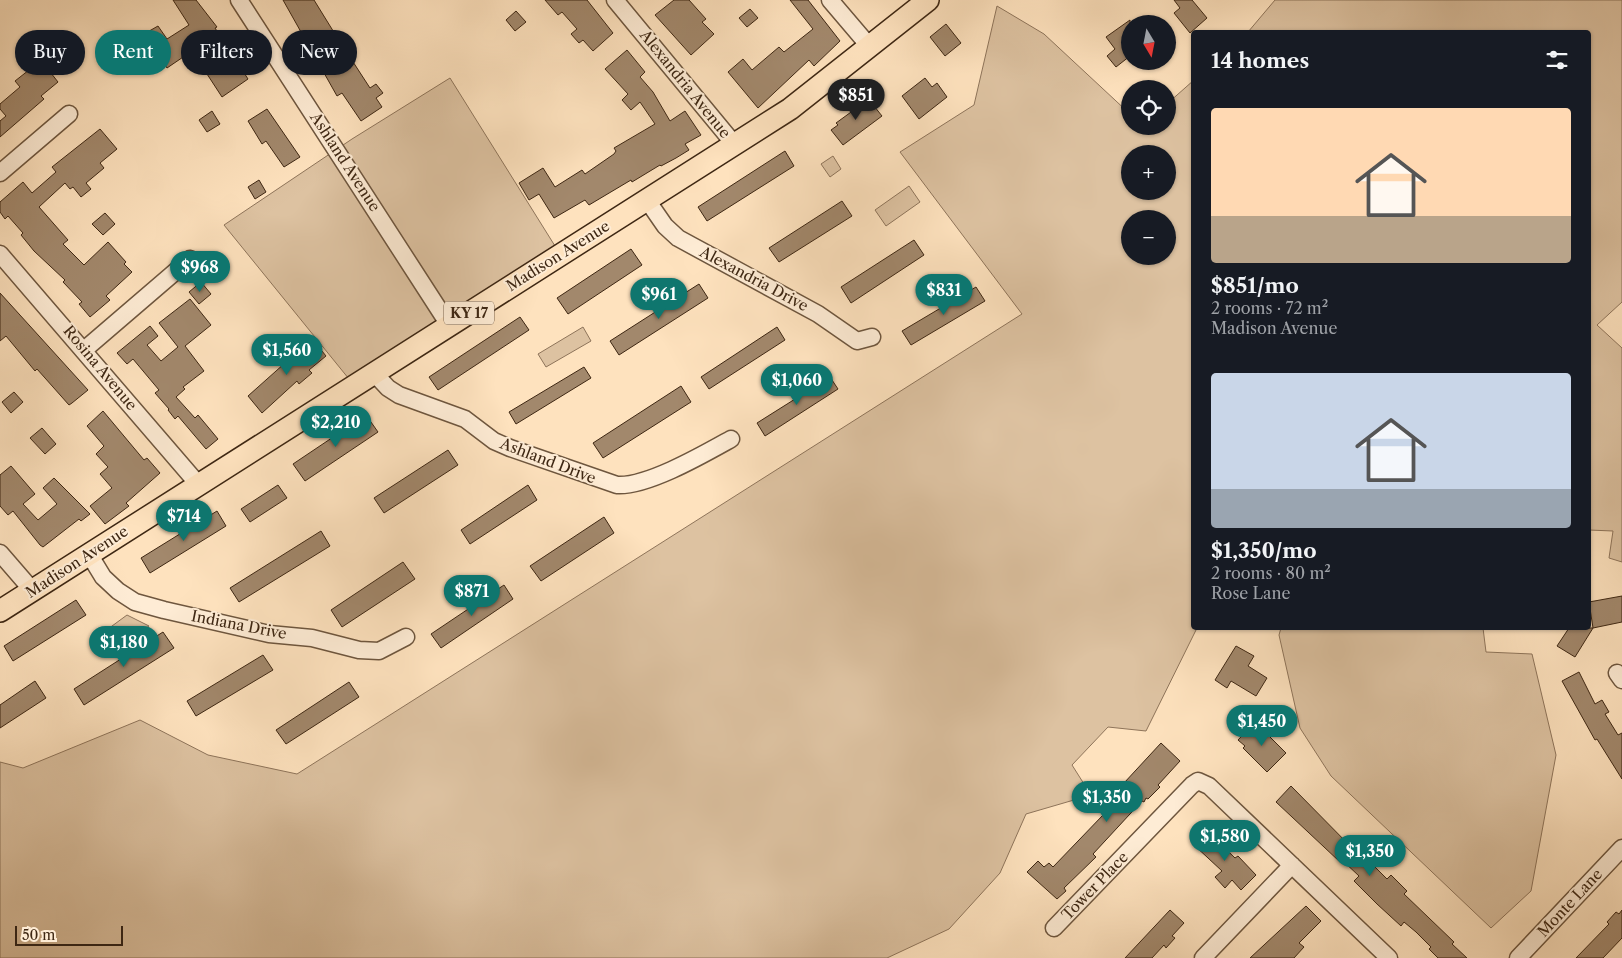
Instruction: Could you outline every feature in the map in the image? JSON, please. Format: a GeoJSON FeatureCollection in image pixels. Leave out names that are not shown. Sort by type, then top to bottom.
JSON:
{"type":"FeatureCollection","features":[{"type":"Feature","properties":{"kind":"main road","name":"Madison Avenue"},"geometry":{"type":"LineString","coordinates":[[0,610],[801,102],[928,0]]}},
{"type":"Feature","properties":{"kind":"street","name":"Ashland Avenue"},"geometry":{"type":"LineString","coordinates":[[240,0],[449,325]]}},
{"type":"Feature","properties":{"kind":"street","name":"Alexandria Avenue"},"geometry":{"type":"LineString","coordinates":[[615,0],[735,145]]}},
{"type":"Feature","properties":{"kind":"street"},"geometry":{"type":"LineString","coordinates":[[830,0],[870,47]]}},
{"type":"Feature","properties":{"kind":"street"},"geometry":{"type":"LineString","coordinates":[[0,173],[69,114]]}},
{"type":"Feature","properties":{"kind":"street","name":"Alexandria Drive"},"geometry":{"type":"LineString","coordinates":[[648,200],[665,226],[678,238],[818,314],[857,341],[872,338]]}},
{"type":"Feature","properties":{"kind":"street","name":"Rosina Avenue"},"geometry":{"type":"LineString","coordinates":[[0,254],[198,484]]}},
{"type":"Feature","properties":{"kind":"street"},"geometry":{"type":"LineString","coordinates":[[84,350],[190,259]]}},
{"type":"Feature","properties":{"kind":"street","name":"Ashland Drive"},"geometry":{"type":"LineString","coordinates":[[374,373],[388,388],[399,395],[465,419],[502,444],[548,463],[617,485],[626,486],[648,480],[731,439]]}},
{"type":"Feature","properties":{"kind":"street"},"geometry":{"type":"LineString","coordinates":[[0,553],[32,590]]}},
{"type":"Feature","properties":{"kind":"street","name":"Indiana Drive"},"geometry":{"type":"LineString","coordinates":[[89,554],[103,576],[118,591],[135,602],[164,610],[268,634],[312,638],[359,650],[379,652],[406,636]]}},
{"type":"Feature","properties":{"kind":"street","name":"Tower Place"},"geometry":{"type":"LineString","coordinates":[[1054,928],[1198,781],[1209,786],[1292,865]]}},
{"type":"Feature","properties":{"kind":"street","name":"Monte Lane"},"geometry":{"type":"LineString","coordinates":[[1518,958],[1622,848]]}},
{"type":"Feature","properties":{"kind":"street"},"geometry":{"type":"LineString","coordinates":[[1204,958],[1292,865],[1389,958]]}},
{"type":"Feature","properties":{"kind":"shaded area"},"geometry":{"type":"Polygon","coordinates":[[[1275,0],[1622,0],[1622,302],[1597,325],[1622,348],[1622,562],[1609,558],[1613,531],[1591,530],[1591,30],[1250,30],[1275,0]]]}},
{"type":"Feature","properties":{"kind":"shaded area"},"geometry":{"type":"Polygon","coordinates":[[[997,6],[1044,34],[1121,106],[1121,135],[1176,135],[1176,96],[1191,83],[1191,630],[1196,630],[1146,731],[1108,727],[1072,765],[1091,795],[1026,814],[1000,873],[949,929],[887,958],[0,958],[0,762],[23,768],[140,720],[208,755],[297,774],[1022,314],[900,152],[974,105],[997,6]]]}},
{"type":"Feature","properties":{"kind":"shaded area"},"geometry":{"type":"Polygon","coordinates":[[[450,78],[555,246],[349,379],[224,225],[352,139],[450,78]]]}},
{"type":"Feature","properties":{"kind":"shaded area"},"geometry":{"type":"Polygon","coordinates":[[[833,156],[841,169],[830,177],[821,164],[833,156]]]}},
{"type":"Feature","properties":{"kind":"shaded area"},"geometry":{"type":"Polygon","coordinates":[[[909,186],[920,202],[886,226],[875,210],[909,186]]]}},
{"type":"Feature","properties":{"kind":"shaded area"},"geometry":{"type":"Polygon","coordinates":[[[583,327],[591,341],[546,367],[538,354],[583,327]]]}},
{"type":"Feature","properties":{"kind":"shaded area"},"geometry":{"type":"Polygon","coordinates":[[[127,615],[149,626],[104,656],[93,640],[127,615]]]}},
{"type":"Feature","properties":{"kind":"shaded area"},"geometry":{"type":"Polygon","coordinates":[[[1280,630],[1483,630],[1486,652],[1532,654],[1556,755],[1531,891],[1491,928],[1331,776],[1300,728],[1279,635],[1280,630]]]}},
{"type":"Feature","properties":{"kind":"building"},"geometry":{"type":"Polygon","coordinates":[[[173,0],[196,0],[217,27],[215,28],[216,30],[181,30],[189,25],[173,0]]]}},
{"type":"Feature","properties":{"kind":"building"},"geometry":{"type":"Polygon","coordinates":[[[283,0],[314,0],[333,30],[300,30],[283,0]]]}},
{"type":"Feature","properties":{"kind":"building"},"geometry":{"type":"Polygon","coordinates":[[[545,0],[587,0],[613,33],[593,51],[583,40],[579,43],[571,34],[577,29],[562,12],[558,15],[545,0]]]}},
{"type":"Feature","properties":{"kind":"building"},"geometry":{"type":"Polygon","coordinates":[[[674,0],[689,0],[706,19],[702,22],[714,34],[691,55],[655,15],[674,0]]]}},
{"type":"Feature","properties":{"kind":"building"},"geometry":{"type":"Polygon","coordinates":[[[790,0],[808,0],[840,41],[814,66],[809,60],[758,108],[728,72],[743,59],[752,70],[779,47],[784,52],[813,29],[790,0]]]}},
{"type":"Feature","properties":{"kind":"building"},"geometry":{"type":"Polygon","coordinates":[[[1174,0],[1192,0],[1207,18],[1191,30],[1190,33],[1174,13],[1180,8],[1174,0]]]}},
{"type":"Feature","properties":{"kind":"building"},"geometry":{"type":"Polygon","coordinates":[[[750,9],[758,18],[747,27],[739,18],[750,9]]]}},
{"type":"Feature","properties":{"kind":"building"},"geometry":{"type":"Polygon","coordinates":[[[516,11],[526,22],[515,31],[506,20],[516,11]]]}},
{"type":"Feature","properties":{"kind":"building"},"geometry":{"type":"Polygon","coordinates":[[[946,24],[961,43],[945,56],[930,37],[946,24]]]}},
{"type":"Feature","properties":{"kind":"building"},"geometry":{"type":"Polygon","coordinates":[[[158,26],[161,30],[151,30],[158,26]]]}},
{"type":"Feature","properties":{"kind":"building"},"geometry":{"type":"Polygon","coordinates":[[[1121,26],[1121,63],[1116,67],[1107,56],[1115,49],[1106,37],[1121,26]]]}},
{"type":"Feature","properties":{"kind":"building"},"geometry":{"type":"Polygon","coordinates":[[[181,30],[181,58],[171,65],[171,36],[181,30]]]}},
{"type":"Feature","properties":{"kind":"building"},"geometry":{"type":"Polygon","coordinates":[[[627,50],[645,72],[640,77],[653,92],[670,121],[685,111],[701,135],[685,144],[689,150],[676,158],[660,165],[632,182],[631,180],[589,205],[585,200],[554,218],[539,194],[529,200],[519,183],[543,168],[555,187],[582,170],[585,174],[614,154],[616,151],[614,148],[655,124],[640,102],[631,110],[622,100],[628,94],[605,69],[627,50]]]}},
{"type":"Feature","properties":{"kind":"building"},"geometry":{"type":"Polygon","coordinates":[[[357,68],[370,88],[376,84],[383,93],[376,98],[382,107],[361,121],[342,93],[337,96],[325,75],[357,75],[357,68]]]}},
{"type":"Feature","properties":{"kind":"building"},"geometry":{"type":"Polygon","coordinates":[[[23,75],[52,75],[58,82],[41,96],[44,99],[0,137],[0,121],[6,116],[0,109],[0,104],[20,87],[15,81],[23,75]]]}},
{"type":"Feature","properties":{"kind":"building"},"geometry":{"type":"Polygon","coordinates":[[[208,75],[245,75],[248,79],[222,97],[208,75]]]}},
{"type":"Feature","properties":{"kind":"building"},"geometry":{"type":"Polygon","coordinates":[[[925,78],[932,87],[937,83],[947,97],[919,119],[902,96],[925,78]]]}},
{"type":"Feature","properties":{"kind":"building"},"geometry":{"type":"Polygon","coordinates":[[[866,96],[882,116],[843,145],[831,130],[838,125],[836,123],[858,107],[856,104],[866,96]]]}},
{"type":"Feature","properties":{"kind":"building"},"geometry":{"type":"Polygon","coordinates":[[[267,109],[300,157],[284,167],[266,141],[262,144],[248,121],[267,109]]]}},
{"type":"Feature","properties":{"kind":"building"},"geometry":{"type":"Polygon","coordinates":[[[212,111],[220,124],[207,132],[199,120],[212,111]]]}},
{"type":"Feature","properties":{"kind":"building"},"geometry":{"type":"Polygon","coordinates":[[[100,129],[117,149],[100,163],[104,168],[86,183],[91,189],[81,197],[73,187],[70,189],[65,183],[39,207],[68,240],[63,244],[84,265],[108,242],[126,262],[124,264],[132,272],[106,296],[110,300],[90,317],[79,304],[82,302],[63,282],[65,280],[34,251],[21,235],[23,233],[8,216],[5,219],[0,212],[0,202],[23,182],[32,193],[56,172],[52,167],[100,129]]]}},
{"type":"Feature","properties":{"kind":"building"},"geometry":{"type":"Polygon","coordinates":[[[785,151],[794,166],[707,221],[698,207],[785,151]]]}},
{"type":"Feature","properties":{"kind":"building"},"geometry":{"type":"Polygon","coordinates":[[[259,180],[266,192],[255,199],[248,187],[259,180]]]}},
{"type":"Feature","properties":{"kind":"building"},"geometry":{"type":"Polygon","coordinates":[[[842,201],[852,216],[779,262],[769,248],[842,201]]]}},
{"type":"Feature","properties":{"kind":"building"},"geometry":{"type":"Polygon","coordinates":[[[105,213],[115,224],[103,235],[92,224],[105,213]]]}},
{"type":"Feature","properties":{"kind":"building"},"geometry":{"type":"Polygon","coordinates":[[[914,240],[924,255],[851,303],[841,287],[914,240]]]}},
{"type":"Feature","properties":{"kind":"building"},"geometry":{"type":"Polygon","coordinates":[[[631,249],[642,265],[568,314],[557,298],[631,249]]]}},
{"type":"Feature","properties":{"kind":"building"},"geometry":{"type":"Polygon","coordinates":[[[201,282],[211,294],[199,304],[189,292],[201,282]]]}},
{"type":"Feature","properties":{"kind":"building"},"geometry":{"type":"Polygon","coordinates":[[[699,284],[708,298],[619,355],[610,341],[699,284]]]}},
{"type":"Feature","properties":{"kind":"building"},"geometry":{"type":"Polygon","coordinates":[[[976,287],[985,301],[911,345],[902,331],[976,287]]]}},
{"type":"Feature","properties":{"kind":"building"},"geometry":{"type":"Polygon","coordinates":[[[0,293],[88,390],[69,405],[37,369],[35,371],[6,336],[0,341],[0,293]]]}},
{"type":"Feature","properties":{"kind":"building"},"geometry":{"type":"Polygon","coordinates":[[[190,299],[211,325],[185,346],[204,371],[183,387],[185,389],[176,397],[195,418],[198,415],[218,439],[206,449],[178,416],[175,419],[155,393],[159,390],[133,359],[127,364],[117,353],[150,326],[158,336],[147,345],[161,361],[178,347],[159,323],[190,299]]]}},
{"type":"Feature","properties":{"kind":"building"},"geometry":{"type":"Polygon","coordinates":[[[520,317],[529,330],[438,390],[429,377],[520,317]]]}},
{"type":"Feature","properties":{"kind":"building"},"geometry":{"type":"Polygon","coordinates":[[[777,327],[785,340],[709,389],[701,377],[777,327]]]}},
{"type":"Feature","properties":{"kind":"building"},"geometry":{"type":"Polygon","coordinates":[[[313,340],[326,356],[309,370],[312,373],[299,384],[297,381],[262,413],[248,396],[285,363],[282,360],[293,351],[296,354],[313,340]]]}},
{"type":"Feature","properties":{"kind":"building"},"geometry":{"type":"Polygon","coordinates":[[[584,367],[591,378],[516,424],[509,412],[584,367]]]}},
{"type":"Feature","properties":{"kind":"building"},"geometry":{"type":"Polygon","coordinates":[[[830,377],[838,389],[765,436],[757,423],[830,377]]]}},
{"type":"Feature","properties":{"kind":"building"},"geometry":{"type":"Polygon","coordinates":[[[681,386],[691,402],[603,458],[593,443],[681,386]]]}},
{"type":"Feature","properties":{"kind":"building"},"geometry":{"type":"Polygon","coordinates":[[[14,392],[23,402],[11,413],[2,402],[14,392]]]}},
{"type":"Feature","properties":{"kind":"building"},"geometry":{"type":"Polygon","coordinates":[[[103,411],[144,460],[147,458],[160,473],[126,503],[129,506],[105,524],[90,506],[112,488],[100,474],[108,467],[96,454],[104,446],[87,426],[103,411]]]}},
{"type":"Feature","properties":{"kind":"building"},"geometry":{"type":"Polygon","coordinates":[[[366,415],[378,432],[305,481],[293,464],[366,415]]]}},
{"type":"Feature","properties":{"kind":"building"},"geometry":{"type":"Polygon","coordinates":[[[42,428],[56,444],[45,454],[30,438],[42,428]]]}},
{"type":"Feature","properties":{"kind":"building"},"geometry":{"type":"Polygon","coordinates":[[[448,450],[458,465],[384,513],[374,498],[448,450]]]}},
{"type":"Feature","properties":{"kind":"building"},"geometry":{"type":"Polygon","coordinates":[[[11,466],[35,494],[23,504],[38,520],[57,504],[43,488],[54,478],[90,514],[81,521],[79,519],[43,547],[13,511],[8,515],[0,506],[0,475],[11,466]]]}},
{"type":"Feature","properties":{"kind":"building"},"geometry":{"type":"Polygon","coordinates":[[[278,485],[287,498],[250,522],[241,509],[278,485]]]}},
{"type":"Feature","properties":{"kind":"building"},"geometry":{"type":"Polygon","coordinates":[[[528,485],[537,500],[470,544],[461,530],[528,485]]]}},
{"type":"Feature","properties":{"kind":"building"},"geometry":{"type":"Polygon","coordinates":[[[217,511],[226,526],[150,573],[141,558],[217,511]]]}},
{"type":"Feature","properties":{"kind":"building"},"geometry":{"type":"Polygon","coordinates":[[[604,517],[614,533],[541,581],[530,566],[604,517]]]}},
{"type":"Feature","properties":{"kind":"building"},"geometry":{"type":"Polygon","coordinates":[[[321,531],[330,546],[239,602],[230,588],[321,531]]]}},
{"type":"Feature","properties":{"kind":"building"},"geometry":{"type":"Polygon","coordinates":[[[403,562],[415,579],[342,627],[331,610],[403,562]]]}},
{"type":"Feature","properties":{"kind":"building"},"geometry":{"type":"Polygon","coordinates":[[[504,585],[513,599],[441,648],[431,634],[504,585]]]}},
{"type":"Feature","properties":{"kind":"building"},"geometry":{"type":"Polygon","coordinates":[[[1622,596],[1622,622],[1593,628],[1591,602],[1622,596]]]}},
{"type":"Feature","properties":{"kind":"building"},"geometry":{"type":"Polygon","coordinates":[[[76,600],[86,615],[13,661],[4,646],[76,600]]]}},
{"type":"Feature","properties":{"kind":"building"},"geometry":{"type":"Polygon","coordinates":[[[1593,628],[1575,657],[1557,646],[1568,630],[1591,630],[1593,628]]]}},
{"type":"Feature","properties":{"kind":"building"},"geometry":{"type":"Polygon","coordinates":[[[163,632],[174,648],[84,705],[74,689],[163,632]]]}},
{"type":"Feature","properties":{"kind":"building"},"geometry":{"type":"Polygon","coordinates":[[[1236,646],[1254,656],[1248,666],[1267,678],[1256,696],[1231,681],[1227,688],[1215,680],[1236,646]]]}},
{"type":"Feature","properties":{"kind":"building"},"geometry":{"type":"Polygon","coordinates":[[[263,655],[273,670],[196,716],[187,701],[263,655]]]}},
{"type":"Feature","properties":{"kind":"building"},"geometry":{"type":"Polygon","coordinates":[[[1579,672],[1595,704],[1602,700],[1609,712],[1605,714],[1618,735],[1622,733],[1622,779],[1597,739],[1595,740],[1562,681],[1579,672]]]}},
{"type":"Feature","properties":{"kind":"building"},"geometry":{"type":"Polygon","coordinates":[[[35,681],[46,698],[0,728],[0,705],[35,681]]]}},
{"type":"Feature","properties":{"kind":"building"},"geometry":{"type":"Polygon","coordinates":[[[349,682],[359,697],[286,744],[276,730],[349,682]]]}},
{"type":"Feature","properties":{"kind":"building"},"geometry":{"type":"Polygon","coordinates":[[[1255,722],[1286,753],[1267,772],[1243,748],[1245,746],[1238,740],[1255,722]]]}},
{"type":"Feature","properties":{"kind":"building"},"geometry":{"type":"Polygon","coordinates":[[[1161,743],[1180,761],[1158,785],[1160,787],[1148,799],[1146,798],[1144,802],[1142,801],[1093,854],[1096,857],[1064,888],[1066,891],[1057,899],[1027,872],[1038,861],[1044,867],[1049,863],[1053,867],[1129,788],[1124,783],[1161,743]]]}},
{"type":"Feature","properties":{"kind":"building"},"geometry":{"type":"Polygon","coordinates":[[[1291,786],[1358,854],[1360,852],[1387,879],[1391,875],[1407,891],[1404,894],[1454,942],[1452,944],[1467,958],[1438,958],[1429,949],[1431,947],[1416,932],[1404,922],[1401,926],[1377,904],[1354,881],[1359,876],[1342,860],[1340,862],[1276,802],[1291,786]]]}},
{"type":"Feature","properties":{"kind":"building"},"geometry":{"type":"Polygon","coordinates":[[[1207,831],[1235,858],[1238,856],[1256,875],[1241,890],[1232,880],[1225,888],[1215,877],[1222,871],[1194,845],[1207,831]]]}},
{"type":"Feature","properties":{"kind":"building"},"geometry":{"type":"Polygon","coordinates":[[[1306,906],[1321,921],[1299,943],[1304,947],[1294,958],[1250,958],[1306,906]]]}},
{"type":"Feature","properties":{"kind":"building"},"geometry":{"type":"Polygon","coordinates":[[[1170,910],[1184,923],[1172,936],[1175,938],[1166,948],[1164,945],[1152,958],[1125,958],[1170,910]]]}},
{"type":"Feature","properties":{"kind":"building"},"geometry":{"type":"Polygon","coordinates":[[[1622,910],[1622,938],[1603,958],[1576,958],[1609,924],[1607,922],[1616,912],[1619,914],[1622,910]]]}}]}
